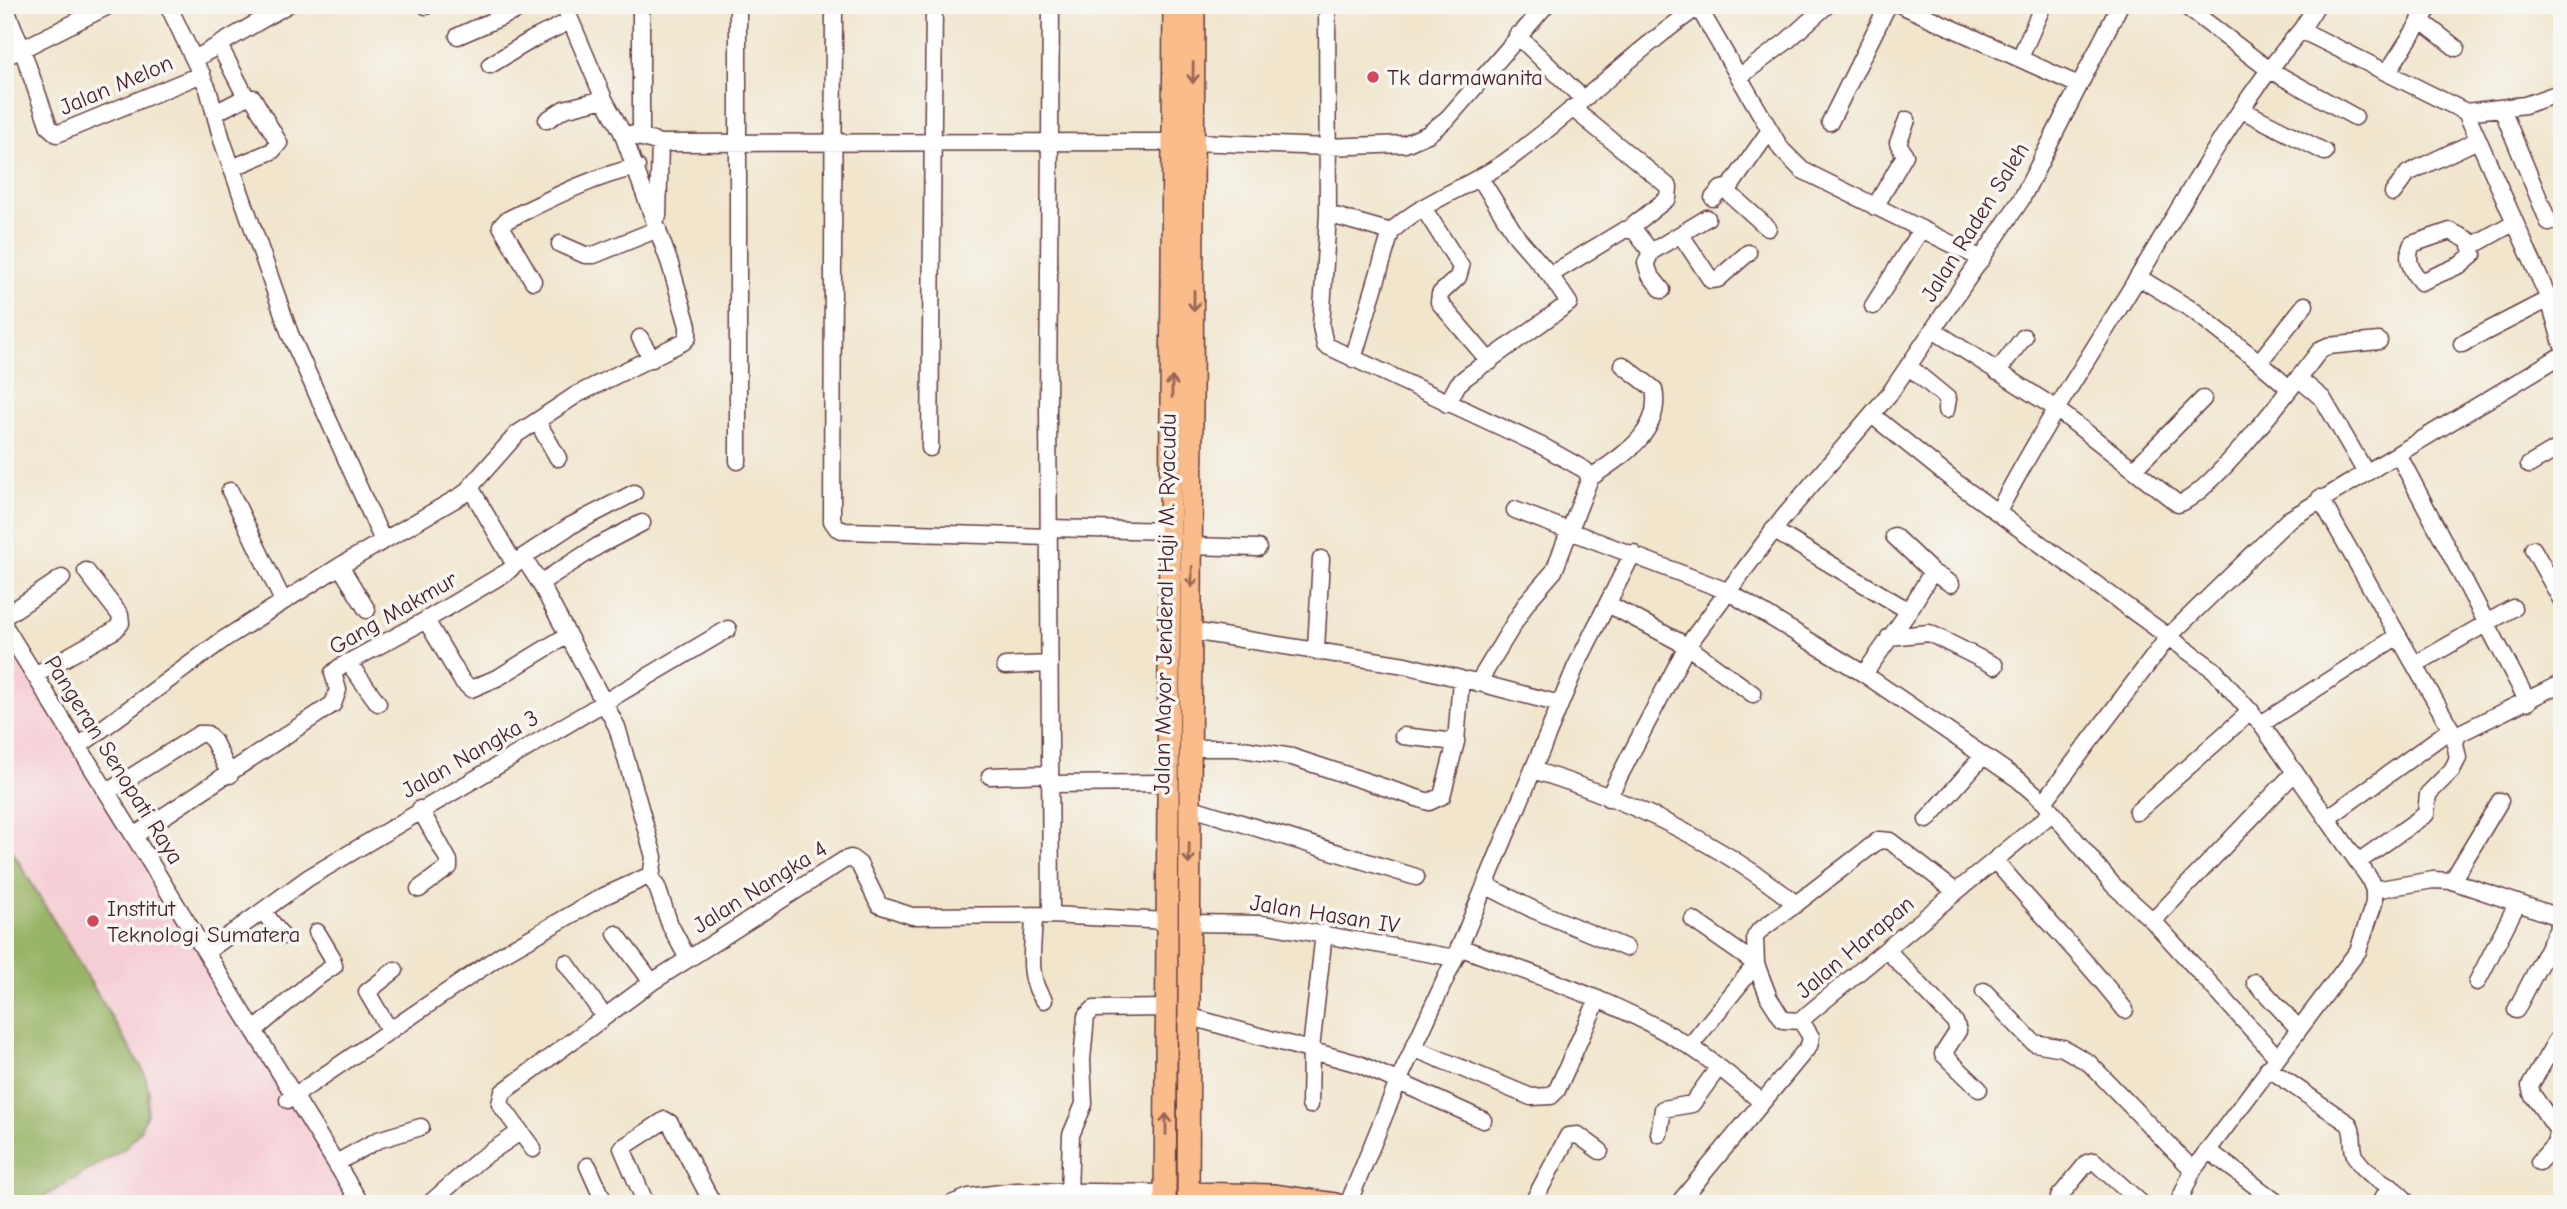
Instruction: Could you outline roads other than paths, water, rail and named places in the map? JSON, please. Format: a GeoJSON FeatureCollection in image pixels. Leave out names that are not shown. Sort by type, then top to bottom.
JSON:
{"type":"FeatureCollection","features":[{"type":"Feature","properties":{"kind":"main road","name":"Jalan Mayor Jenderal Haji M. Ryacudu"},"geometry":{"type":"LineString","coordinates":[[1165,1198],[1167,1008],[1189,807],[1192,546],[1182,142],[1174,5]]}},
{"type":"Feature","properties":{"kind":"main road","name":"Jalan Mayor Jenderal Haji M. Ryacudu"},"geometry":{"type":"LineString","coordinates":[[1188,1198],[1188,1016],[1167,783],[1182,142],[1194,5]]}},
{"type":"Feature","properties":{"kind":"main road"},"geometry":{"type":"LineString","coordinates":[[1169,702],[1184,698],[1184,676],[1190,667]]}},
{"type":"Feature","properties":{"kind":"main road"},"geometry":{"type":"LineString","coordinates":[[1168,740],[1175,732],[1178,715],[1189,714]]}},
{"type":"Feature","properties":{"kind":"main road"},"geometry":{"type":"LineString","coordinates":[[1188,1198],[1273,1195],[1335,1204]]}},
{"type":"Feature","properties":{"kind":"street"},"geometry":{"type":"LineString","coordinates":[[5,57],[91,10],[110,5]]}},
{"type":"Feature","properties":{"kind":"street"},"geometry":{"type":"LineString","coordinates":[[168,5],[199,67],[290,334],[383,541]]}},
{"type":"Feature","properties":{"kind":"street"},"geometry":{"type":"LineString","coordinates":[[199,67],[219,45],[287,5]]}},
{"type":"Feature","properties":{"kind":"street"},"geometry":{"type":"LineString","coordinates":[[458,36],[529,5]]}},
{"type":"Feature","properties":{"kind":"street"},"geometry":{"type":"LineString","coordinates":[[641,5],[641,138]]}},
{"type":"Feature","properties":{"kind":"street"},"geometry":{"type":"LineString","coordinates":[[738,5],[738,461]]}},
{"type":"Feature","properties":{"kind":"street"},"geometry":{"type":"LineString","coordinates":[[834,5],[832,521],[837,528],[845,531],[1171,531]]}},
{"type":"Feature","properties":{"kind":"street"},"geometry":{"type":"LineString","coordinates":[[930,448],[934,5]]}},
{"type":"Feature","properties":{"kind":"street"},"geometry":{"type":"LineString","coordinates":[[1051,5],[1048,664],[1051,915]]}},
{"type":"Feature","properties":{"kind":"street"},"geometry":{"type":"LineString","coordinates":[[1327,5],[1328,214],[1322,337],[1326,347],[1544,447],[1585,470],[1590,478]]}},
{"type":"Feature","properties":{"kind":"street"},"geometry":{"type":"LineString","coordinates":[[622,132],[660,143],[1182,142],[1327,147],[1405,144],[1428,134],[1448,118],[1517,35],[1546,5]]}},
{"type":"Feature","properties":{"kind":"street"},"geometry":{"type":"LineString","coordinates":[[1739,76],[1827,5]]}},
{"type":"Feature","properties":{"kind":"street"},"geometry":{"type":"LineString","coordinates":[[1830,122],[1888,5]]}},
{"type":"Feature","properties":{"kind":"street"},"geometry":{"type":"LineString","coordinates":[[1901,5],[2078,85]]}},
{"type":"Feature","properties":{"kind":"street"},"geometry":{"type":"LineString","coordinates":[[2020,58],[2043,5]]}},
{"type":"Feature","properties":{"kind":"street","name":"Jalan Raden Saleh"},"geometry":{"type":"LineString","coordinates":[[1608,797],[1687,646],[1773,530],[1872,415],[1982,260],[2035,173],[2120,5]]}},
{"type":"Feature","properties":{"kind":"street"},"geometry":{"type":"LineString","coordinates":[[2183,5],[2268,69],[2355,117]]}},
{"type":"Feature","properties":{"kind":"street"},"geometry":{"type":"LineString","coordinates":[[2387,73],[2431,5]]}},
{"type":"Feature","properties":{"kind":"street"},"geometry":{"type":"LineString","coordinates":[[1353,359],[1391,232],[1405,219],[1480,178],[1526,147],[1641,50],[1699,6],[1781,149],[1802,170],[1982,260]]}},
{"type":"Feature","properties":{"kind":"street"},"geometry":{"type":"LineString","coordinates":[[5,7],[22,49]]}},
{"type":"Feature","properties":{"kind":"street"},"geometry":{"type":"LineString","coordinates":[[1998,512],[2055,408],[2268,69],[2301,30],[2311,8]]}},
{"type":"Feature","properties":{"kind":"street"},"geometry":{"type":"LineString","coordinates":[[79,746],[199,656],[340,566],[451,502],[470,487],[517,434],[576,395],[683,342],[689,331],[637,167],[567,13],[491,65]]}},
{"type":"Feature","properties":{"kind":"street"},"geometry":{"type":"LineString","coordinates":[[2420,20],[2456,48]]}},
{"type":"Feature","properties":{"kind":"street"},"geometry":{"type":"LineString","coordinates":[[2301,30],[2466,112],[2540,102],[2562,92]]}},
{"type":"Feature","properties":{"kind":"street"},"geometry":{"type":"LineString","coordinates":[[1517,35],[1578,104],[1669,187],[1668,198],[1630,228],[1550,275]]}},
{"type":"Feature","properties":{"kind":"street"},"geometry":{"type":"LineString","coordinates":[[219,45],[246,97],[257,101],[278,146],[232,168]]}},
{"type":"Feature","properties":{"kind":"street","name":"Jalan Melon"},"geometry":{"type":"LineString","coordinates":[[22,49],[49,127],[57,134],[199,67]]}},
{"type":"Feature","properties":{"kind":"street"},"geometry":{"type":"LineString","coordinates":[[215,113],[246,97]]}},
{"type":"Feature","properties":{"kind":"street"},"geometry":{"type":"LineString","coordinates":[[547,120],[564,109],[604,99]]}},
{"type":"Feature","properties":{"kind":"street"},"geometry":{"type":"LineString","coordinates":[[2502,109],[2549,223]]}},
{"type":"Feature","properties":{"kind":"street"},"geometry":{"type":"LineString","coordinates":[[2242,110],[2325,152]]}},
{"type":"Feature","properties":{"kind":"street"},"geometry":{"type":"LineString","coordinates":[[2466,112],[2549,299],[2562,344]]}},
{"type":"Feature","properties":{"kind":"street"},"geometry":{"type":"LineString","coordinates":[[1875,207],[1905,155],[1898,143],[1907,121]]}},
{"type":"Feature","properties":{"kind":"street"},"geometry":{"type":"LineString","coordinates":[[1768,228],[1737,202],[1730,194],[1730,187],[1770,130]]}},
{"type":"Feature","properties":{"kind":"street"},"geometry":{"type":"LineString","coordinates":[[2393,192],[2408,173],[2478,139]]}},
{"type":"Feature","properties":{"kind":"street"},"geometry":{"type":"LineString","coordinates":[[658,229],[660,143]]}},
{"type":"Feature","properties":{"kind":"street"},"geometry":{"type":"LineString","coordinates":[[533,281],[501,226],[507,220],[569,189],[606,174],[637,167]]}},
{"type":"Feature","properties":{"kind":"street"},"geometry":{"type":"LineString","coordinates":[[1447,404],[1458,384],[1568,304],[1550,275],[1517,237],[1480,178]]}},
{"type":"Feature","properties":{"kind":"street"},"geometry":{"type":"LineString","coordinates":[[1713,198],[1724,187],[1730,187]]}},
{"type":"Feature","properties":{"kind":"street"},"geometry":{"type":"LineString","coordinates":[[1424,209],[1461,267],[1458,277],[1440,294],[1439,302],[1490,362]]}},
{"type":"Feature","properties":{"kind":"street"},"geometry":{"type":"LineString","coordinates":[[1328,214],[1391,232]]}},
{"type":"Feature","properties":{"kind":"street"},"geometry":{"type":"LineString","coordinates":[[1662,289],[1650,275],[1646,263],[1651,252],[1707,218]]}},
{"type":"Feature","properties":{"kind":"street"},"geometry":{"type":"LineString","coordinates":[[2472,246],[2513,223]]}},
{"type":"Feature","properties":{"kind":"street"},"geometry":{"type":"LineString","coordinates":[[1630,228],[1651,252]]}},
{"type":"Feature","properties":{"kind":"street"},"geometry":{"type":"LineString","coordinates":[[560,244],[585,256],[594,256],[658,229]]}},
{"type":"Feature","properties":{"kind":"street"},"geometry":{"type":"LineString","coordinates":[[1873,306],[1920,231]]}},
{"type":"Feature","properties":{"kind":"street"},"geometry":{"type":"LineString","coordinates":[[1681,235],[1713,280],[1748,253]]}},
{"type":"Feature","properties":{"kind":"street"},"geometry":{"type":"LineString","coordinates":[[2138,277],[2194,311],[2259,362],[2323,399],[2366,472]]}},
{"type":"Feature","properties":{"kind":"street"},"geometry":{"type":"LineString","coordinates":[[2462,344],[2549,299]]}},
{"type":"Feature","properties":{"kind":"street"},"geometry":{"type":"LineString","coordinates":[[2259,362],[2305,305]]}},
{"type":"Feature","properties":{"kind":"street"},"geometry":{"type":"LineString","coordinates":[[1934,330],[2055,408],[2135,468],[2174,503],[2184,503],[2246,442],[2321,349],[2379,341]]}},
{"type":"Feature","properties":{"kind":"street"},"geometry":{"type":"LineString","coordinates":[[1997,372],[2024,337]]}},
{"type":"Feature","properties":{"kind":"street"},"geometry":{"type":"LineString","coordinates":[[640,338],[652,359]]}},
{"type":"Feature","properties":{"kind":"street","name":"Jalan Harapan"},"geometry":{"type":"LineString","coordinates":[[1678,1204],[1809,1046],[1811,1037],[1801,1021],[1995,860],[2048,808],[2169,636],[2288,520],[2562,355]]}},
{"type":"Feature","properties":{"kind":"street"},"geometry":{"type":"LineString","coordinates":[[1478,683],[1527,602],[1552,575],[1590,478],[1635,446],[1653,414],[1654,389],[1623,365]]}},
{"type":"Feature","properties":{"kind":"street"},"geometry":{"type":"LineString","coordinates":[[1908,366],[1948,398],[1946,410]]}},
{"type":"Feature","properties":{"kind":"street"},"geometry":{"type":"LineString","coordinates":[[2135,468],[2203,399]]}},
{"type":"Feature","properties":{"kind":"street"},"geometry":{"type":"LineString","coordinates":[[1872,415],[1998,512],[2214,670],[2256,718],[2329,817],[2374,890],[2372,913],[2358,951],[2298,1027],[2193,1170],[2178,1204]]}},
{"type":"Feature","properties":{"kind":"street"},"geometry":{"type":"LineString","coordinates":[[537,421],[558,458]]}},
{"type":"Feature","properties":{"kind":"street"},"geometry":{"type":"LineString","coordinates":[[2529,465],[2562,446]]}},
{"type":"Feature","properties":{"kind":"street"},"geometry":{"type":"LineString","coordinates":[[2398,454],[2528,702]]}},
{"type":"Feature","properties":{"kind":"street"},"geometry":{"type":"LineString","coordinates":[[470,487],[519,561],[540,583],[566,636],[606,701],[617,727],[647,825],[654,857],[651,877],[670,925],[688,959]]}},
{"type":"Feature","properties":{"kind":"street"},"geometry":{"type":"LineString","coordinates":[[230,491],[283,601]]}},
{"type":"Feature","properties":{"kind":"street","name":"Gang Makmur"},"geometry":{"type":"LineString","coordinates":[[134,836],[230,775],[333,704],[338,690],[333,673],[348,662],[426,620],[584,519],[634,493]]}},
{"type":"Feature","properties":{"kind":"street"},"geometry":{"type":"LineString","coordinates":[[2320,499],[2450,722],[2451,729],[2448,734],[2329,817]]}},
{"type":"Feature","properties":{"kind":"street"},"geometry":{"type":"LineString","coordinates":[[1515,510],[1727,591],[1864,674],[1983,756],[2048,808],[2113,885],[2153,921],[2272,1062],[2349,1124],[2356,1159],[2365,1170],[2391,1186],[2408,1204]]}},
{"type":"Feature","properties":{"kind":"street"},"geometry":{"type":"LineString","coordinates":[[584,519],[598,546]]}},
{"type":"Feature","properties":{"kind":"street"},"geometry":{"type":"LineString","coordinates":[[540,583],[598,546],[642,523]]}},
{"type":"Feature","properties":{"kind":"street"},"geometry":{"type":"LineString","coordinates":[[1773,530],[1909,611]]}},
{"type":"Feature","properties":{"kind":"street"},"geometry":{"type":"LineString","coordinates":[[1894,536],[1932,572],[1951,583]]}},
{"type":"Feature","properties":{"kind":"street"},"geometry":{"type":"LineString","coordinates":[[1192,546],[1258,548]]}},
{"type":"Feature","properties":{"kind":"street"},"geometry":{"type":"LineString","coordinates":[[2533,549],[2562,601]]}},
{"type":"Feature","properties":{"kind":"street"},"geometry":{"type":"LineString","coordinates":[[1348,1204],[1398,1082],[1457,953],[1560,704],[1633,553]]}},
{"type":"Feature","properties":{"kind":"street"},"geometry":{"type":"LineString","coordinates":[[1316,649],[1321,559]]}},
{"type":"Feature","properties":{"kind":"street"},"geometry":{"type":"LineString","coordinates":[[340,566],[367,610]]}},
{"type":"Feature","properties":{"kind":"street"},"geometry":{"type":"LineString","coordinates":[[35,675],[116,630],[121,622],[120,615],[86,571]]}},
{"type":"Feature","properties":{"kind":"street"},"geometry":{"type":"LineString","coordinates":[[1864,674],[1909,611],[1932,572]]}},
{"type":"Feature","properties":{"kind":"street"},"geometry":{"type":"LineString","coordinates":[[5,616],[62,578]]}},
{"type":"Feature","properties":{"kind":"street"},"geometry":{"type":"LineString","coordinates":[[1608,604],[1687,646],[1753,694]]}},
{"type":"Feature","properties":{"kind":"street"},"geometry":{"type":"LineString","coordinates":[[2416,664],[2513,608]]}},
{"type":"Feature","properties":{"kind":"street"},"geometry":{"type":"LineString","coordinates":[[426,620],[462,681],[471,689],[499,677],[566,636]]}},
{"type":"Feature","properties":{"kind":"street","name":"Pangeran Senopati Raya"},"geometry":{"type":"LineString","coordinates":[[5,627],[254,1031],[272,1067]]}},
{"type":"Feature","properties":{"kind":"street","name":"Jalan Nangka 3"},"geometry":{"type":"LineString","coordinates":[[206,953],[308,878],[728,629]]}},
{"type":"Feature","properties":{"kind":"street"},"geometry":{"type":"LineString","coordinates":[[1191,631],[1405,665],[1560,704]]}},
{"type":"Feature","properties":{"kind":"street"},"geometry":{"type":"LineString","coordinates":[[1889,637],[1929,633],[1995,666]]}},
{"type":"Feature","properties":{"kind":"street"},"geometry":{"type":"LineString","coordinates":[[2137,812],[2256,718],[2398,636]]}},
{"type":"Feature","properties":{"kind":"street","name":"Pangeran Senopati Raya"},"geometry":{"type":"LineString","coordinates":[[5,642],[272,1067],[352,1204]]}},
{"type":"Feature","properties":{"kind":"street"},"geometry":{"type":"LineString","coordinates":[[348,662],[378,703]]}},
{"type":"Feature","properties":{"kind":"street"},"geometry":{"type":"LineString","coordinates":[[1005,666],[1048,664]]}},
{"type":"Feature","properties":{"kind":"street"},"geometry":{"type":"LineString","coordinates":[[1189,748],[1237,748],[1292,757],[1429,802],[1442,796],[1456,743],[1461,679]]}},
{"type":"Feature","properties":{"kind":"street"},"geometry":{"type":"LineString","coordinates":[[2358,862],[2426,814],[2428,794],[2452,770],[2458,750],[2455,743],[2458,734],[2562,683]]}},
{"type":"Feature","properties":{"kind":"street"},"geometry":{"type":"LineString","coordinates":[[107,792],[199,734],[207,734],[214,742],[230,775]]}},
{"type":"Feature","properties":{"kind":"street"},"geometry":{"type":"LineString","coordinates":[[2448,734],[2458,750]]}},
{"type":"Feature","properties":{"kind":"street"},"geometry":{"type":"LineString","coordinates":[[1403,736],[1456,743]]}},
{"type":"Feature","properties":{"kind":"street"},"geometry":{"type":"LineString","coordinates":[[1927,820],[1983,756]]}},
{"type":"Feature","properties":{"kind":"street"},"geometry":{"type":"LineString","coordinates":[[1532,770],[1608,797],[1702,839],[1796,904]]}},
{"type":"Feature","properties":{"kind":"street"},"geometry":{"type":"LineString","coordinates":[[2153,921],[2295,772]]}},
{"type":"Feature","properties":{"kind":"street"},"geometry":{"type":"LineString","coordinates":[[990,776],[1167,783]]}},
{"type":"Feature","properties":{"kind":"street"},"geometry":{"type":"LineString","coordinates":[[2452,881],[2500,801]]}},
{"type":"Feature","properties":{"kind":"street"},"geometry":{"type":"LineString","coordinates":[[1189,807],[1416,877]]}},
{"type":"Feature","properties":{"kind":"street"},"geometry":{"type":"LineString","coordinates":[[419,889],[449,867],[449,861],[421,809]]}},
{"type":"Feature","properties":{"kind":"street"},"geometry":{"type":"LineString","coordinates":[[1801,1021],[1792,1022],[1779,1016],[1756,964],[1755,937],[1759,931],[1879,840],[1890,841],[1956,892]]}},
{"type":"Feature","properties":{"kind":"street","name":"Jalan Nangka 4"},"geometry":{"type":"LineString","coordinates":[[533,1149],[500,1104],[503,1092],[652,982],[850,858],[859,864],[879,905],[912,916],[1051,915],[1178,922]]}},
{"type":"Feature","properties":{"kind":"street"},"geometry":{"type":"LineString","coordinates":[[1995,860],[2030,903],[2068,940],[2125,1010]]}},
{"type":"Feature","properties":{"kind":"street"},"geometry":{"type":"LineString","coordinates":[[291,1098],[501,955],[602,897],[651,877]]}},
{"type":"Feature","properties":{"kind":"street"},"geometry":{"type":"LineString","coordinates":[[2374,890],[2423,881],[2452,881],[2562,919],[2516,1010]]}},
{"type":"Feature","properties":{"kind":"street"},"geometry":{"type":"LineString","coordinates":[[1485,885],[1534,910],[1626,948]]}},
{"type":"Feature","properties":{"kind":"street"},"geometry":{"type":"LineString","coordinates":[[2477,982],[2517,904]]}},
{"type":"Feature","properties":{"kind":"street"},"geometry":{"type":"LineString","coordinates":[[263,911],[282,936]]}},
{"type":"Feature","properties":{"kind":"street"},"geometry":{"type":"LineString","coordinates":[[1034,915],[1033,974],[1038,993],[1044,1000]]}},
{"type":"Feature","properties":{"kind":"street"},"geometry":{"type":"LineString","coordinates":[[1693,920],[1756,964]]}},
{"type":"Feature","properties":{"kind":"street","name":"Jalan Hasan IV"},"geometry":{"type":"LineString","coordinates":[[1178,922],[1263,924],[1457,953],[1598,999],[1690,1046],[1761,1101]]}},
{"type":"Feature","properties":{"kind":"street"},"geometry":{"type":"LineString","coordinates":[[254,1031],[312,981],[334,966],[332,957],[317,932]]}},
{"type":"Feature","properties":{"kind":"street"},"geometry":{"type":"LineString","coordinates":[[1310,1104],[1311,1049],[1324,933]]}},
{"type":"Feature","properties":{"kind":"street"},"geometry":{"type":"LineString","coordinates":[[617,934],[652,982]]}},
{"type":"Feature","properties":{"kind":"street"},"geometry":{"type":"LineString","coordinates":[[1888,951],[1955,1021],[1958,1031],[1943,1054],[1979,1089]]}},
{"type":"Feature","properties":{"kind":"street"},"geometry":{"type":"LineString","coordinates":[[2546,953],[2562,962]]}},
{"type":"Feature","properties":{"kind":"street"},"geometry":{"type":"LineString","coordinates":[[566,963],[604,1016]]}},
{"type":"Feature","properties":{"kind":"street"},"geometry":{"type":"LineString","coordinates":[[1690,1046],[1756,964]]}},
{"type":"Feature","properties":{"kind":"street"},"geometry":{"type":"LineString","coordinates":[[390,1031],[366,992],[395,970]]}},
{"type":"Feature","properties":{"kind":"street"},"geometry":{"type":"LineString","coordinates":[[2255,982],[2298,1027]]}},
{"type":"Feature","properties":{"kind":"street"},"geometry":{"type":"LineString","coordinates":[[1984,990],[2034,1043],[2063,1048],[2089,1063],[2193,1170]]}},
{"type":"Feature","properties":{"kind":"street"},"geometry":{"type":"LineString","coordinates":[[1413,1048],[1531,1097],[1543,1098],[1557,1090],[1598,999]]}},
{"type":"Feature","properties":{"kind":"street"},"geometry":{"type":"LineString","coordinates":[[1069,1193],[1071,1135],[1084,1104],[1082,1060],[1086,1016],[1094,1009],[1167,1008]]}},
{"type":"Feature","properties":{"kind":"street"},"geometry":{"type":"LineString","coordinates":[[1188,1016],[1359,1064],[1483,1120]]}},
{"type":"Feature","properties":{"kind":"street"},"geometry":{"type":"LineString","coordinates":[[2539,1162],[2555,1144],[2558,1131],[2532,1094],[2530,1086],[2560,1038]]}},
{"type":"Feature","properties":{"kind":"street"},"geometry":{"type":"LineString","coordinates":[[1659,1134],[1663,1109],[1692,1104],[1718,1068]]}},
{"type":"Feature","properties":{"kind":"street","name":"Pangeran Senopati Raya"},"geometry":{"type":"LineString","coordinates":[[291,1098],[361,1204]]}},
{"type":"Feature","properties":{"kind":"street"},"geometry":{"type":"LineString","coordinates":[[646,1204],[622,1148],[665,1120],[670,1123],[695,1166],[713,1204]]}},
{"type":"Feature","properties":{"kind":"street"},"geometry":{"type":"LineString","coordinates":[[336,1163],[378,1140],[421,1127]]}},
{"type":"Feature","properties":{"kind":"street"},"geometry":{"type":"LineString","coordinates":[[429,1204],[481,1159],[520,1132]]}},
{"type":"Feature","properties":{"kind":"street"},"geometry":{"type":"LineString","coordinates":[[1532,1204],[1568,1136],[1578,1135],[1600,1151]]}},
{"type":"Feature","properties":{"kind":"street"},"geometry":{"type":"LineString","coordinates":[[2208,1150],[2279,1204]]}},
{"type":"Feature","properties":{"kind":"street"},"geometry":{"type":"LineString","coordinates":[[2059,1197],[2087,1163],[2094,1161],[2143,1204]]}},
{"type":"Feature","properties":{"kind":"street"},"geometry":{"type":"LineString","coordinates":[[588,1166],[605,1204]]}},
{"type":"Feature","properties":{"kind":"street"},"geometry":{"type":"LineString","coordinates":[[2379,1204],[2391,1186]]}},
{"type":"Feature","properties":{"kind":"street"},"geometry":{"type":"LineString","coordinates":[[951,1204],[989,1193],[1042,1198],[1069,1193],[1165,1198]]}},
{"type":"Feature","properties":{"kind":"place","name":"Tk darmawanita"},"geometry":{"type":"Point","coordinates":[1373,77]}},
{"type":"Feature","properties":{"kind":"place","name":"Institut Teknologi Sumatera"},"geometry":{"type":"Point","coordinates":[93,921]}}]}
